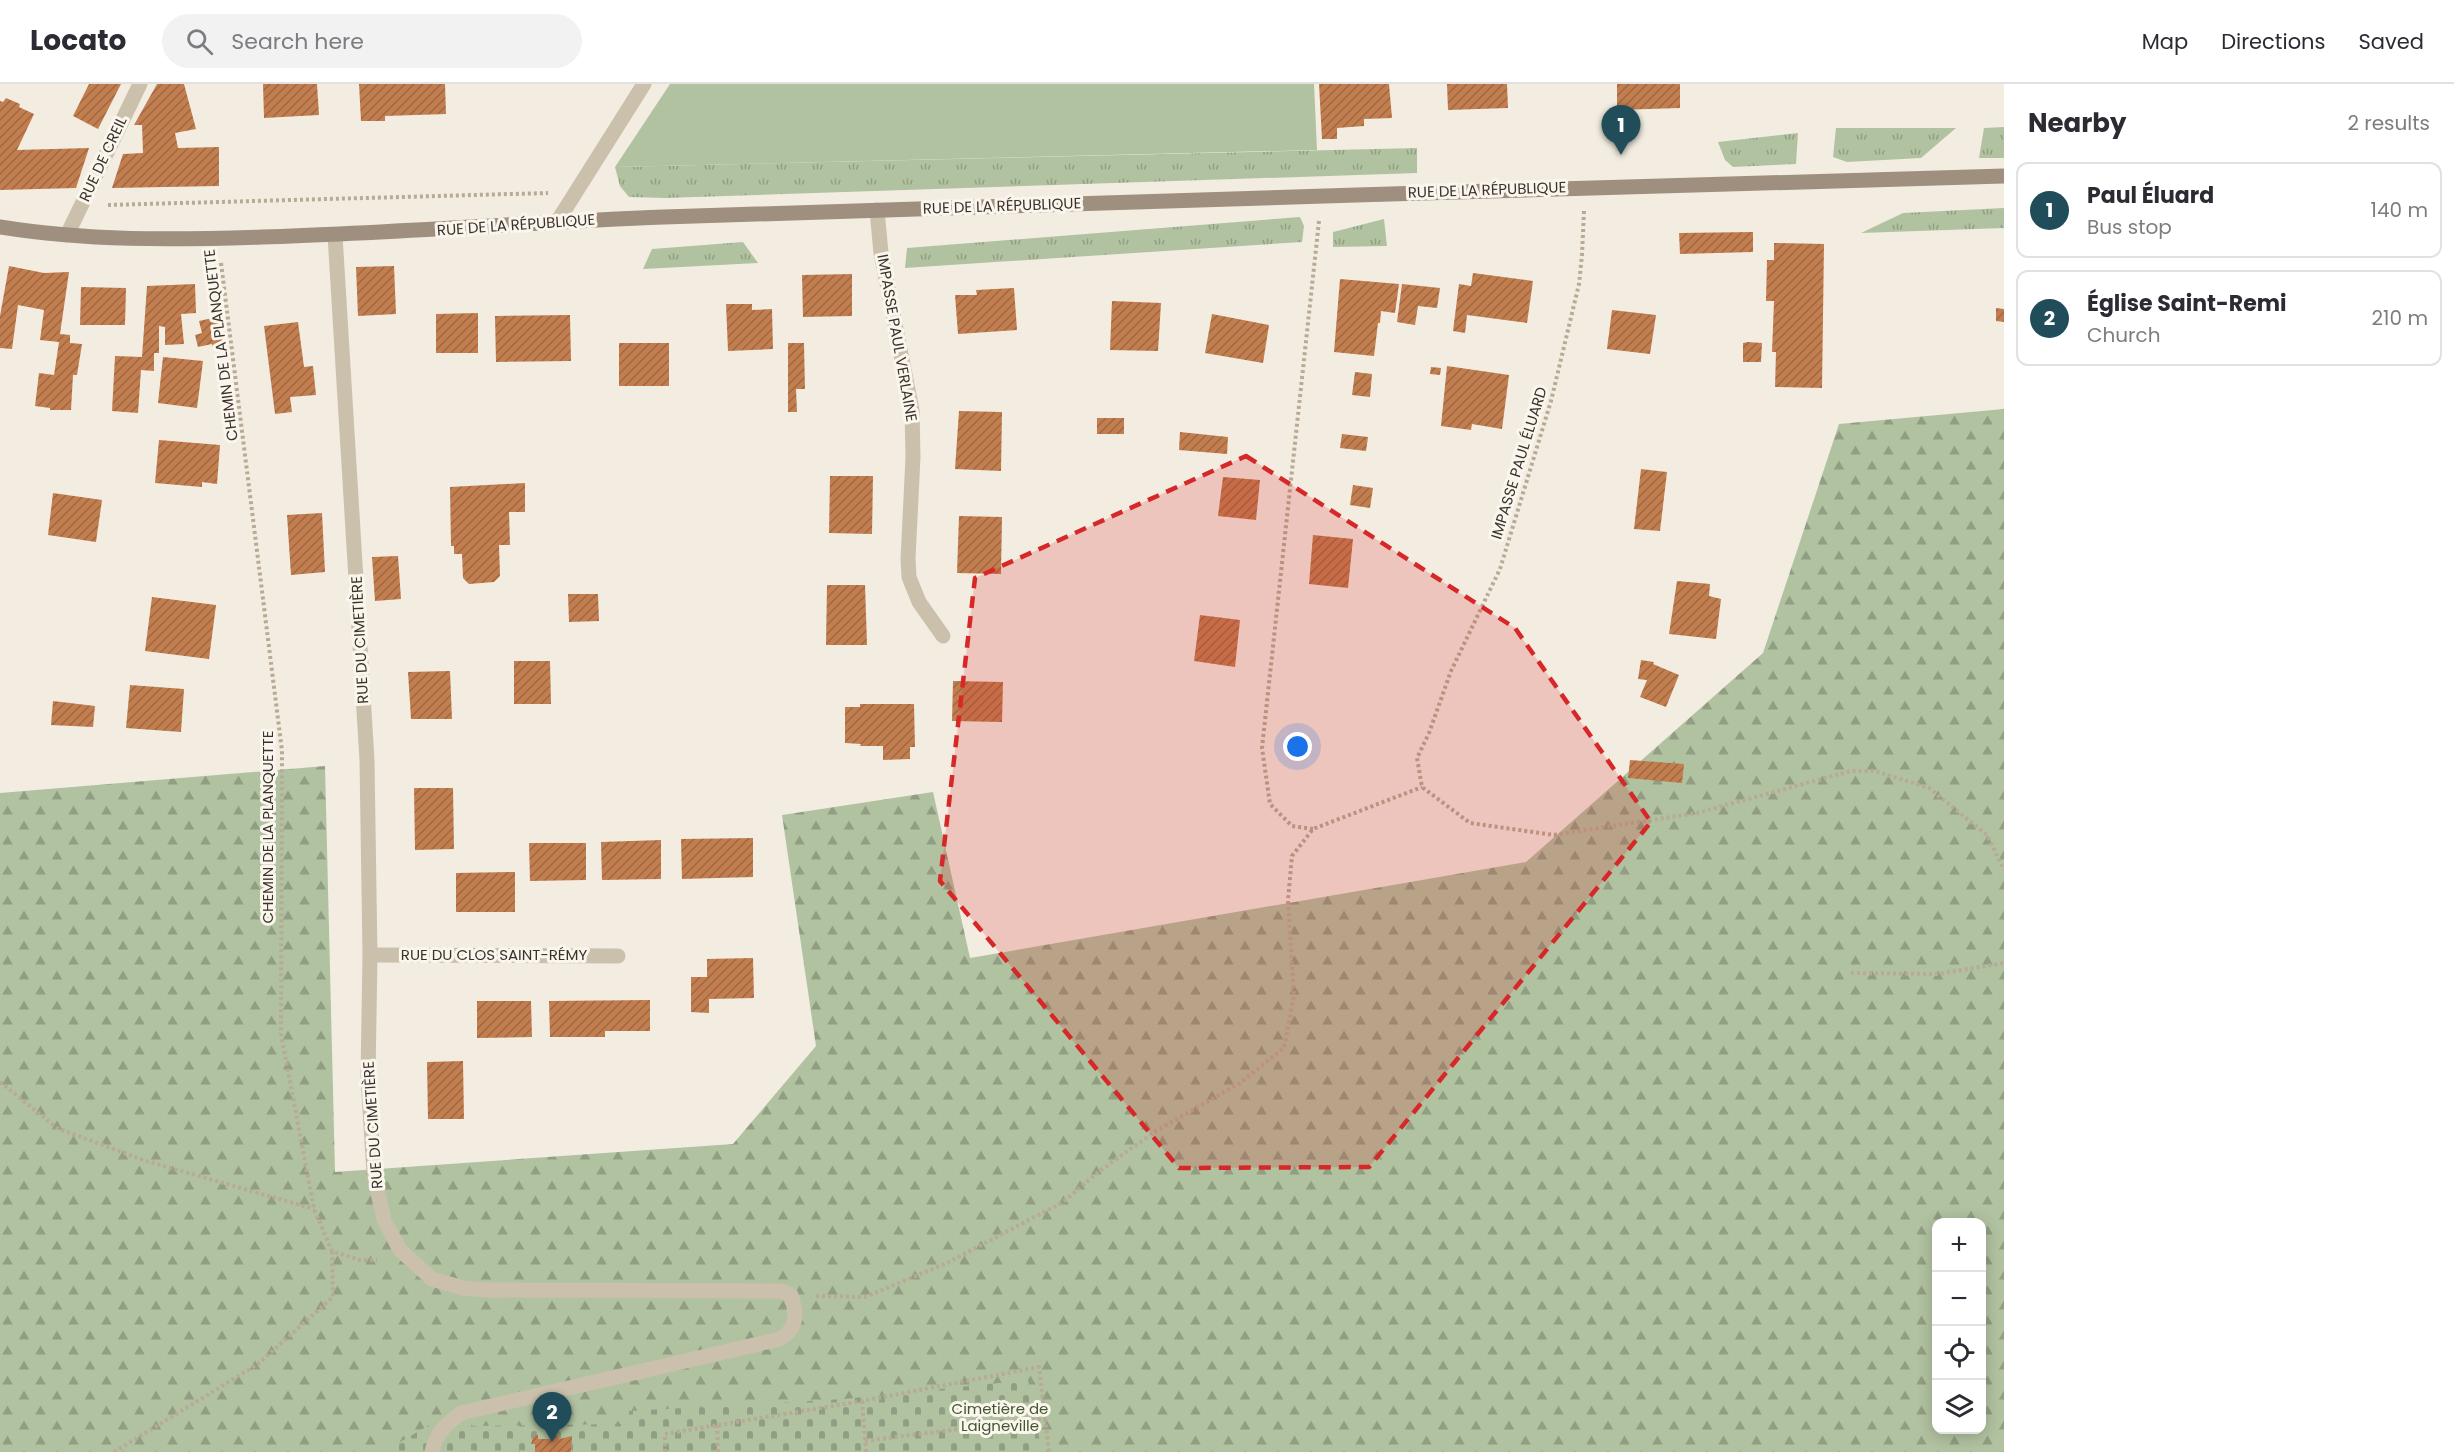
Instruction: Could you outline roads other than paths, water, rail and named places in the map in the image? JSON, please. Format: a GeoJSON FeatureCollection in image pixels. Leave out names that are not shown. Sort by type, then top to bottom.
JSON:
{"type":"FeatureCollection","features":[{"type":"Feature","properties":{"kind":"main road","name":"RUE DE LA RÉPUBLIQUE"},"geometry":{"type":"LineString","coordinates":[[0,227],[68,235],[220,238],[335,235],[557,222],[877,210],[2004,176]]}},
{"type":"Feature","properties":{"kind":"street","name":"RUE DE CREIL"},"geometry":{"type":"LineString","coordinates":[[68,235],[140,84]]}},
{"type":"Feature","properties":{"kind":"street"},"geometry":{"type":"LineString","coordinates":[[557,222],[644,84]]}},
{"type":"Feature","properties":{"kind":"street","name":"IMPASSE PAUL VERLAINE"},"geometry":{"type":"LineString","coordinates":[[877,210],[881,253],[912,410],[909,577],[919,602],[943,636]]}},
{"type":"Feature","properties":{"kind":"street","name":"RUE DU CIMETIÈRE"},"geometry":{"type":"LineString","coordinates":[[335,235],[367,760],[370,955],[368,1077],[374,1174],[384,1220],[391,1236],[418,1267],[432,1279],[445,1284],[487,1290],[781,1291],[791,1295],[796,1317],[789,1333],[780,1339],[469,1410],[447,1423],[439,1432],[432,1452]]}},
{"type":"Feature","properties":{"kind":"street","name":"RUE DU CLOS SAINT-RÉMY"},"geometry":{"type":"LineString","coordinates":[[370,955],[618,956]]}},
{"type":"Feature","properties":{"kind":"place","name":"Paul Éluard"},"geometry":{"type":"Point","coordinates":[1621,155]}},
{"type":"Feature","properties":{"kind":"place","name":"Église Saint-Remi"},"geometry":{"type":"Point","coordinates":[552,1442]}},
{"type":"Feature","properties":{"kind":"park label","name":"Cimetière de Laigneville"},"geometry":{"type":"Point","coordinates":[1000,1418]}}]}
